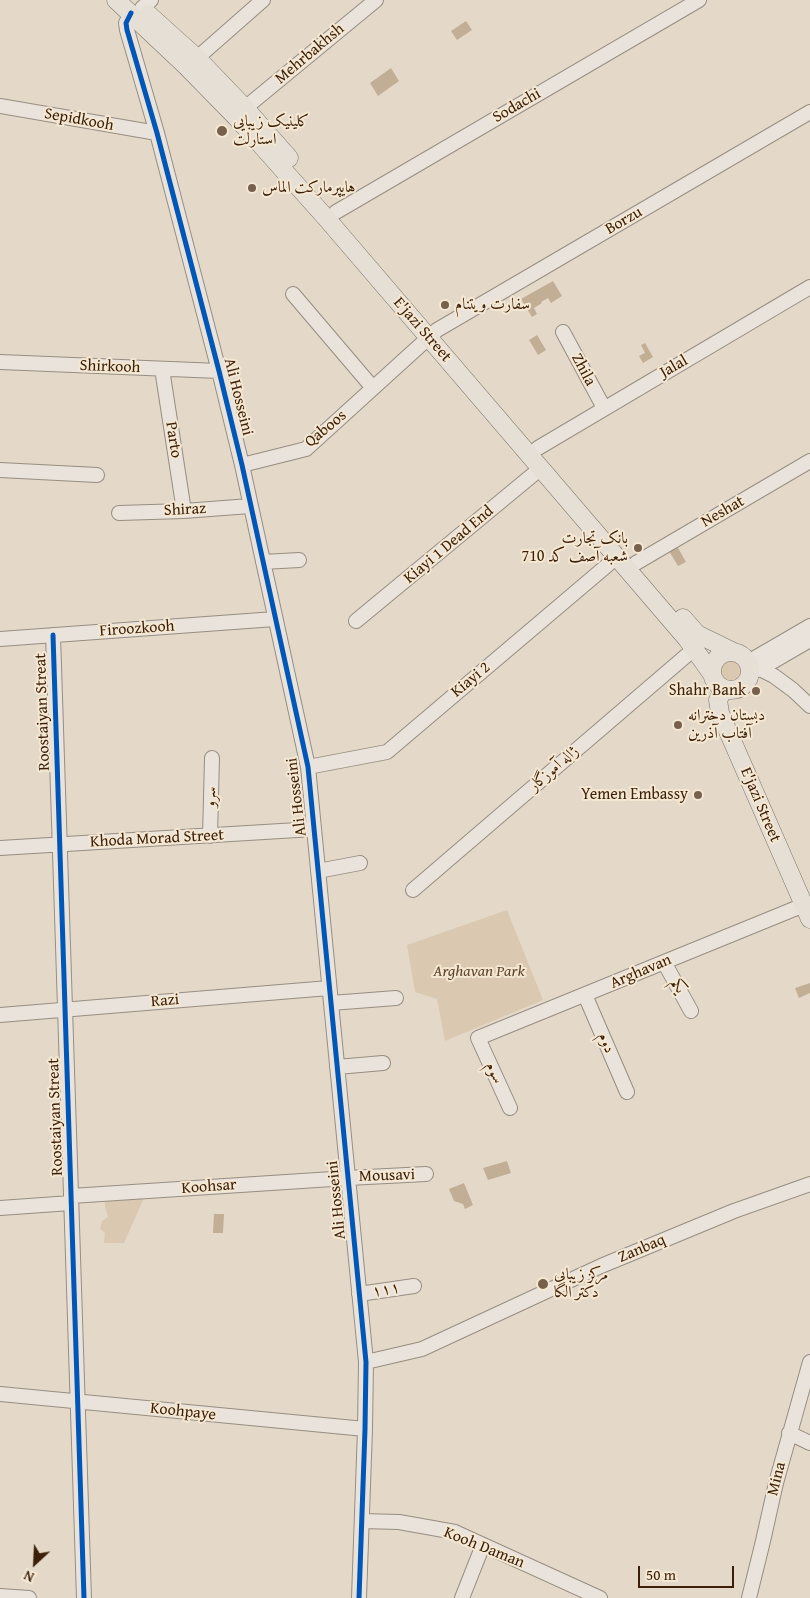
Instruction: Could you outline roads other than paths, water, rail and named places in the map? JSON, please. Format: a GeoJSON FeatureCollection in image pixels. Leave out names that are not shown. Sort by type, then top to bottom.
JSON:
{"type":"FeatureCollection","features":[{"type":"Feature","properties":{"kind":"main road","name":"E'jazi Street"},"geometry":{"type":"LineString","coordinates":[[116,0],[139,5],[197,58],[245,108],[336,212],[541,468],[694,648],[718,686],[724,689],[718,700],[720,712],[807,912]]}},
{"type":"Feature","properties":{"kind":"main road","name":"E'jazi Street"},"geometry":{"type":"LineString","coordinates":[[139,5],[185,65],[236,118],[538,448],[697,634],[749,664]]}},
{"type":"Feature","properties":{"kind":"main road"},"geometry":{"type":"LineString","coordinates":[[712,674],[712,668],[718,657],[730,652],[749,664],[746,683],[736,690],[724,689]]}},
{"type":"Feature","properties":{"kind":"street"},"geometry":{"type":"LineString","coordinates":[[197,58],[263,0]]}},
{"type":"Feature","properties":{"kind":"street","name":"Mehrbakhsh"},"geometry":{"type":"LineString","coordinates":[[245,108],[376,0]]}},
{"type":"Feature","properties":{"kind":"street","name":"Sodachi"},"geometry":{"type":"LineString","coordinates":[[336,212],[699,0]]}},
{"type":"Feature","properties":{"kind":"street","name":"Ali Hosseini"},"geometry":{"type":"LineString","coordinates":[[139,5],[126,23],[127,30],[158,133],[219,371],[242,465],[308,767],[366,1362],[359,1598]]}},
{"type":"Feature","properties":{"kind":"street","name":"Sepidkooh"},"geometry":{"type":"LineString","coordinates":[[0,106],[158,133]]}},
{"type":"Feature","properties":{"kind":"street","name":"Borzu"},"geometry":{"type":"LineString","coordinates":[[433,334],[810,112]]}},
{"type":"Feature","properties":{"kind":"street","name":"Jalal"},"geometry":{"type":"LineString","coordinates":[[538,448],[810,287]]}},
{"type":"Feature","properties":{"kind":"street"},"geometry":{"type":"LineString","coordinates":[[293,294],[373,388]]}},
{"type":"Feature","properties":{"kind":"street","name":"Zhila"},"geometry":{"type":"LineString","coordinates":[[562,332],[604,408]]}},
{"type":"Feature","properties":{"kind":"street","name":"Qaboos"},"geometry":{"type":"LineString","coordinates":[[242,465],[306,449],[433,334]]}},
{"type":"Feature","properties":{"kind":"street","name":"Shirkooh"},"geometry":{"type":"LineString","coordinates":[[0,362],[219,371]]}},
{"type":"Feature","properties":{"kind":"street","name":"Parto"},"geometry":{"type":"LineString","coordinates":[[162,369],[184,510]]}},
{"type":"Feature","properties":{"kind":"street","name":"Neshat"},"geometry":{"type":"LineString","coordinates":[[636,563],[810,461]]}},
{"type":"Feature","properties":{"kind":"street","name":"Kiayi 1 Dead End"},"geometry":{"type":"LineString","coordinates":[[356,621],[541,468]]}},
{"type":"Feature","properties":{"kind":"street"},"geometry":{"type":"LineString","coordinates":[[0,470],[98,475]]}},
{"type":"Feature","properties":{"kind":"street","name":"Shiraz"},"geometry":{"type":"LineString","coordinates":[[119,512],[250,506]]}},
{"type":"Feature","properties":{"kind":"street","name":"Kiayi 2"},"geometry":{"type":"LineString","coordinates":[[308,767],[387,752],[617,557]]}},
{"type":"Feature","properties":{"kind":"street"},"geometry":{"type":"LineString","coordinates":[[263,562],[299,560]]}},
{"type":"Feature","properties":{"kind":"street","name":"Firoozkooh"},"geometry":{"type":"LineString","coordinates":[[0,639],[275,619]]}},
{"type":"Feature","properties":{"kind":"street"},"geometry":{"type":"LineString","coordinates":[[749,664],[810,626]]}},
{"type":"Feature","properties":{"kind":"street","name":"Roostaiyan Streat"},"geometry":{"type":"LineString","coordinates":[[53,635],[84,1598]]}},
{"type":"Feature","properties":{"kind":"street"},"geometry":{"type":"LineString","coordinates":[[749,664],[810,640]]}},
{"type":"Feature","properties":{"kind":"street","name":"ژاله آموزگار"},"geometry":{"type":"LineString","coordinates":[[414,890],[694,648]]}},
{"type":"Feature","properties":{"kind":"street"},"geometry":{"type":"LineString","coordinates":[[749,664],[774,676],[810,706]]}},
{"type":"Feature","properties":{"kind":"street","name":"سرو"},"geometry":{"type":"LineString","coordinates":[[210,836],[212,758]]}},
{"type":"Feature","properties":{"kind":"street","name":"Khoda Morad Street"},"geometry":{"type":"LineString","coordinates":[[0,848],[314,829]]}},
{"type":"Feature","properties":{"kind":"street"},"geometry":{"type":"LineString","coordinates":[[318,871],[360,863]]}},
{"type":"Feature","properties":{"kind":"street","name":"Arghavan"},"geometry":{"type":"LineString","coordinates":[[478,1038],[664,962],[807,912]]}},
{"type":"Feature","properties":{"kind":"street","name":"یکم"},"geometry":{"type":"LineString","coordinates":[[664,962],[691,1011]]}},
{"type":"Feature","properties":{"kind":"street","name":"Razi"},"geometry":{"type":"LineString","coordinates":[[0,1015],[329,988]]}},
{"type":"Feature","properties":{"kind":"street","name":"دوم"},"geometry":{"type":"LineString","coordinates":[[585,995],[627,1092]]}},
{"type":"Feature","properties":{"kind":"street"},"geometry":{"type":"LineString","coordinates":[[331,1003],[396,998]]}},
{"type":"Feature","properties":{"kind":"street","name":"سوم"},"geometry":{"type":"LineString","coordinates":[[478,1038],[510,1108]]}},
{"type":"Feature","properties":{"kind":"street"},"geometry":{"type":"LineString","coordinates":[[337,1067],[383,1063]]}},
{"type":"Feature","properties":{"kind":"street","name":"Mousavi"},"geometry":{"type":"LineString","coordinates":[[348,1178],[426,1174]]}},
{"type":"Feature","properties":{"kind":"street","name":"Koohsar"},"geometry":{"type":"LineString","coordinates":[[0,1208],[71,1200],[348,1178]]}},
{"type":"Feature","properties":{"kind":"street","name":"Zanbaq"},"geometry":{"type":"LineString","coordinates":[[366,1362],[422,1349],[602,1266],[734,1211],[810,1184]]}},
{"type":"Feature","properties":{"kind":"street","name":"۱۱۱"},"geometry":{"type":"LineString","coordinates":[[359,1294],[414,1286]]}},
{"type":"Feature","properties":{"kind":"street","name":"Mina"},"geometry":{"type":"LineString","coordinates":[[749,1598],[776,1483],[810,1362]]}},
{"type":"Feature","properties":{"kind":"street","name":"Koohpaye"},"geometry":{"type":"LineString","coordinates":[[0,1394],[365,1430]]}},
{"type":"Feature","properties":{"kind":"street"},"geometry":{"type":"LineString","coordinates":[[789,1433],[810,1443]]}},
{"type":"Feature","properties":{"kind":"street","name":"Kooh Daman"},"geometry":{"type":"LineString","coordinates":[[362,1521],[399,1522],[455,1532],[600,1598]]}},
{"type":"Feature","properties":{"kind":"street"},"geometry":{"type":"LineString","coordinates":[[462,1598],[483,1545]]}},
{"type":"Feature","properties":{"kind":"street"},"geometry":{"type":"LineString","coordinates":[[0,1596],[29,1598]]}},
{"type":"Feature","properties":{"kind":"place","name":"کلینیک زیبایی استارلت"},"geometry":{"type":"Point","coordinates":[222,131]}},
{"type":"Feature","properties":{"kind":"place","name":"هایپرمارکت الماس"},"geometry":{"type":"Point","coordinates":[252,188]}},
{"type":"Feature","properties":{"kind":"place","name":"سفارت ویتنام"},"geometry":{"type":"Point","coordinates":[445,305]}},
{"type":"Feature","properties":{"kind":"place","name":"بانک تجارت شعبه آصف کد 710"},"geometry":{"type":"Point","coordinates":[638,548]}},
{"type":"Feature","properties":{"kind":"place","name":"Shahr Bank"},"geometry":{"type":"Point","coordinates":[756,691]}},
{"type":"Feature","properties":{"kind":"place","name":"دبستان دخترانه آفتاب آذرین"},"geometry":{"type":"Point","coordinates":[678,725]}},
{"type":"Feature","properties":{"kind":"place","name":"Yemen Embassy"},"geometry":{"type":"Point","coordinates":[698,795]}},
{"type":"Feature","properties":{"kind":"place","name":"مرکز زیبایی دکتر الگا"},"geometry":{"type":"Point","coordinates":[543,1284]}},
{"type":"Feature","properties":{"kind":"park label","name":"Arghavan Park"},"geometry":{"type":"Point","coordinates":[479,972]}}]}
